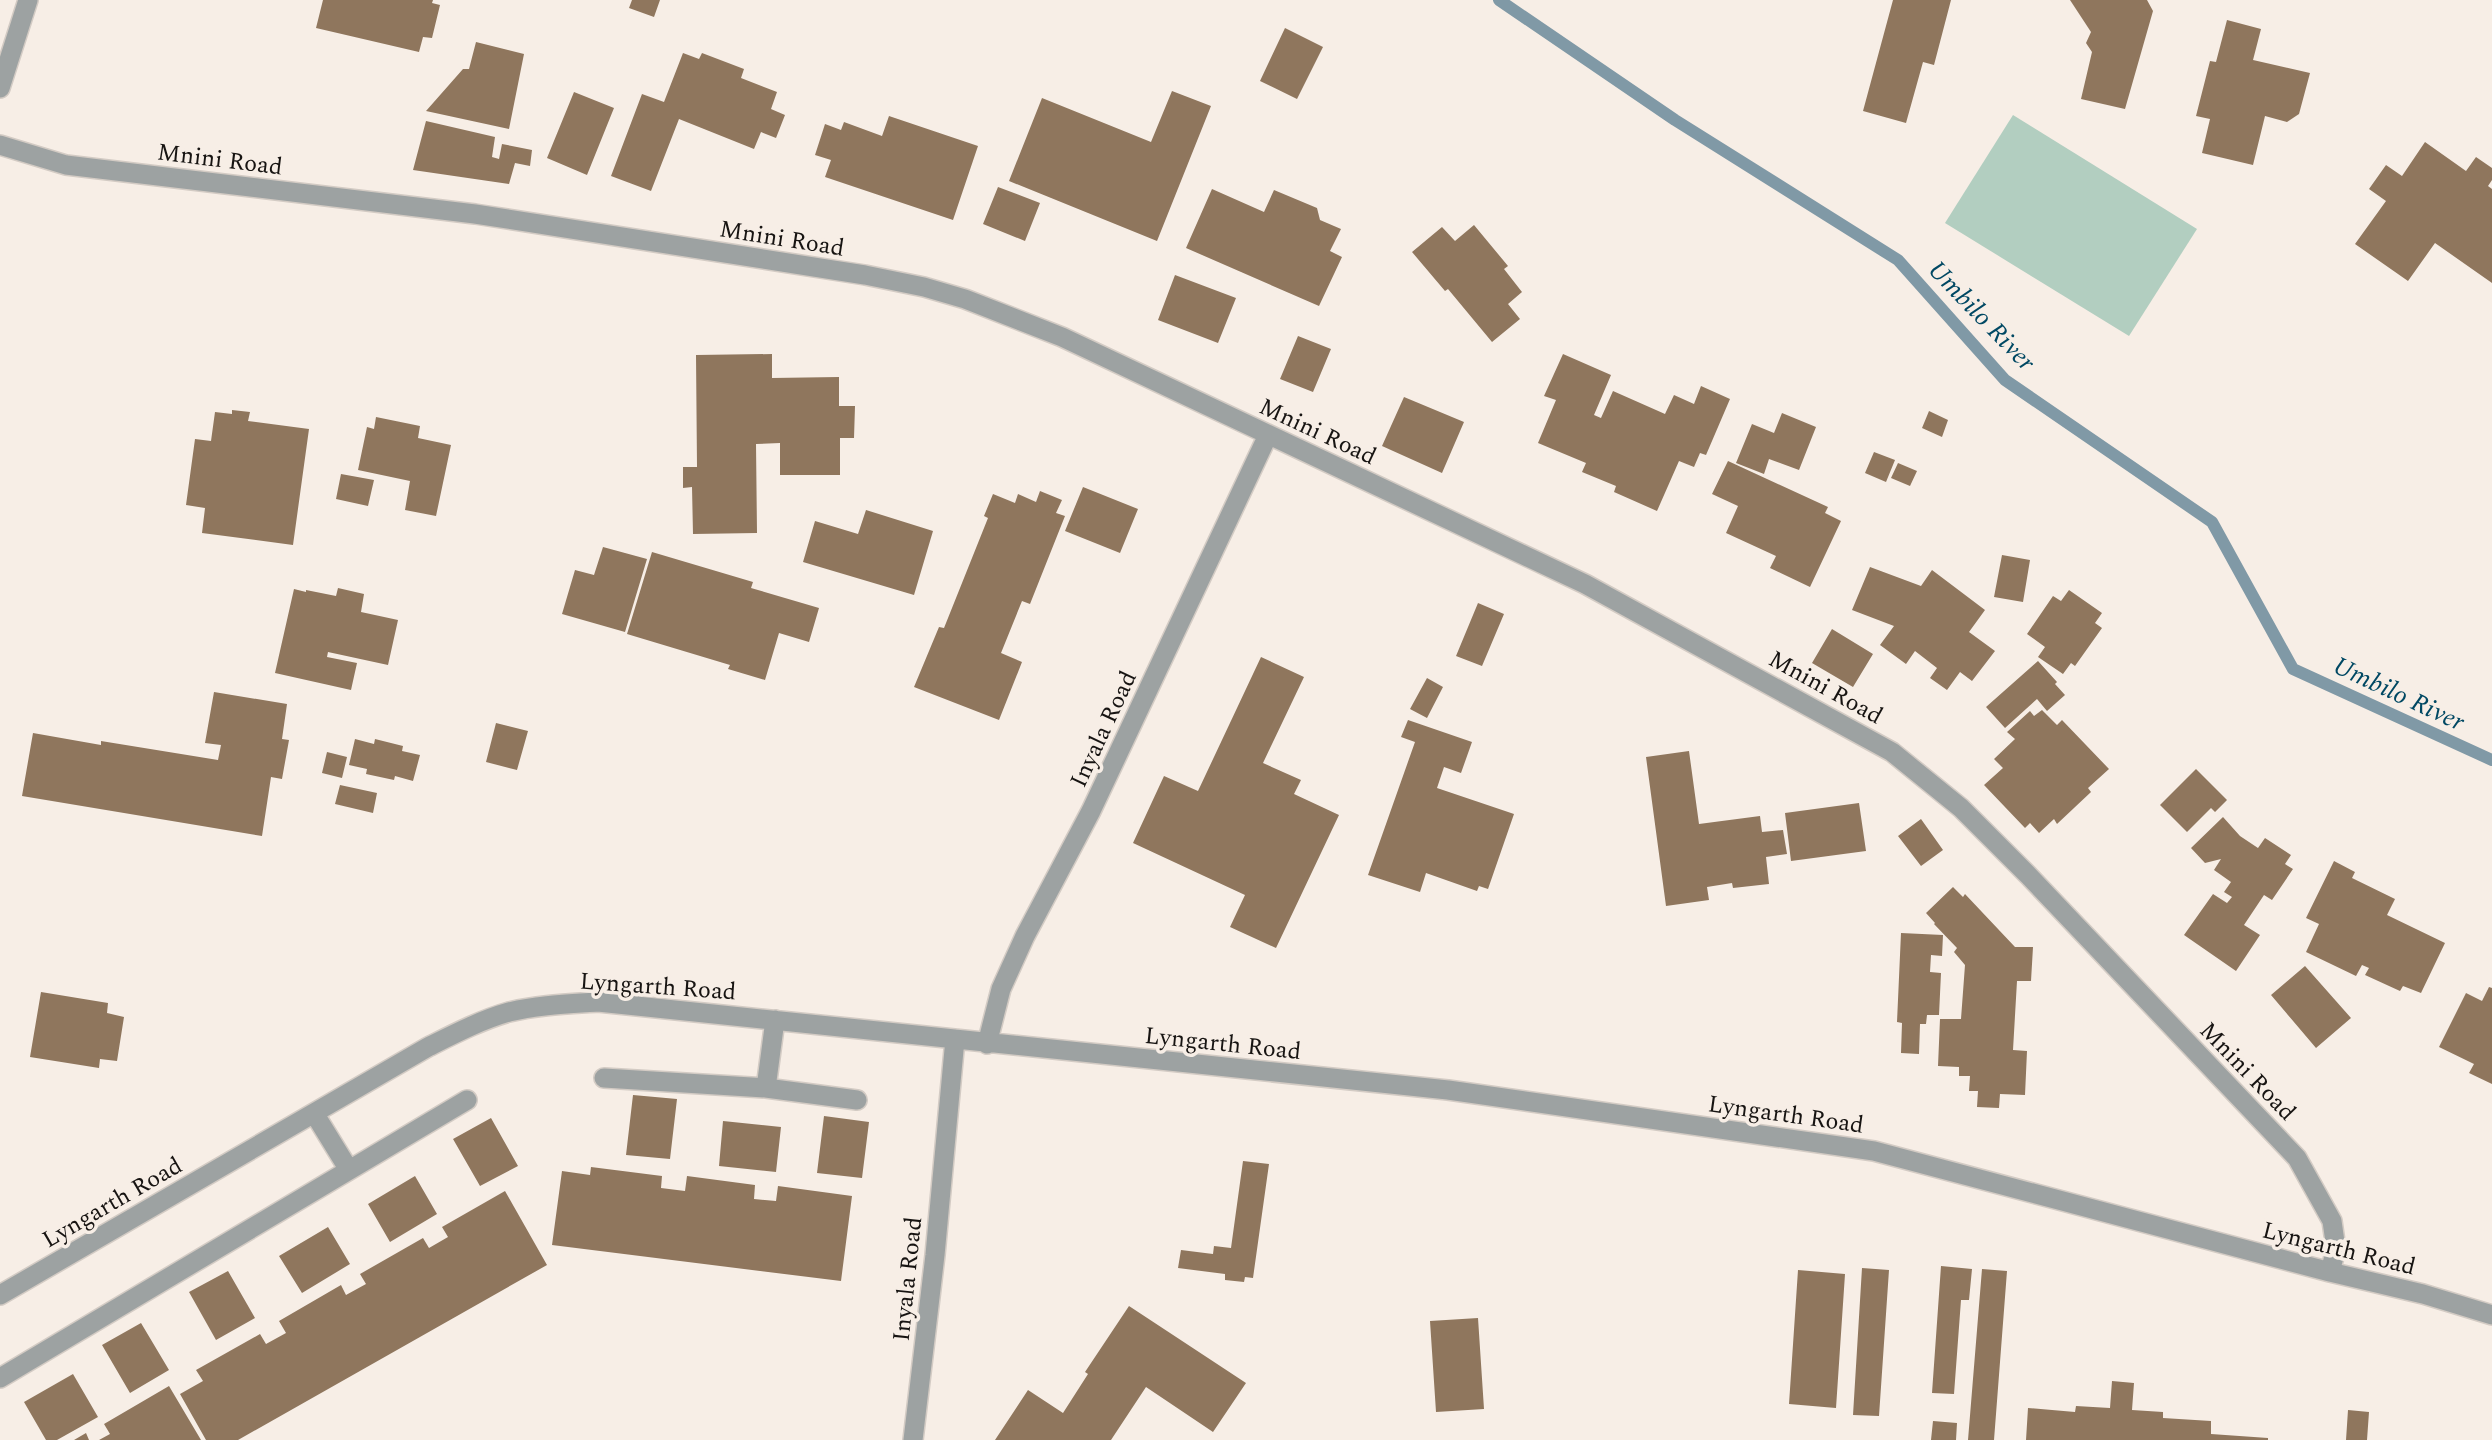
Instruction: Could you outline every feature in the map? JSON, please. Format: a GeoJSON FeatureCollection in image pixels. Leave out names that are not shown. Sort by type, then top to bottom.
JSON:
{"type":"FeatureCollection","features":[{"type":"Feature","properties":{"kind":"street"},"geometry":{"type":"LineString","coordinates":[[0,88],[28,0]]}},
{"type":"Feature","properties":{"kind":"street","name":"Mnini Road"},"geometry":{"type":"LineString","coordinates":[[0,145],[66,165],[475,214],[865,275],[965,299],[1062,337],[1585,584],[1892,752],[1961,808],[2028,874],[2297,1158],[2332,1221],[2336,1249],[2330,1272]]}},
{"type":"Feature","properties":{"kind":"street","name":"Inyala Road"},"geometry":{"type":"LineString","coordinates":[[987,1044],[1001,989],[1025,936],[1091,811],[1268,435]]}},
{"type":"Feature","properties":{"kind":"street","name":"Lyngarth Road"},"geometry":{"type":"LineString","coordinates":[[0,1295],[465,1028],[535,1007],[598,1002],[1448,1090],[1874,1151],[2330,1272],[2423,1294],[2492,1315]]}},
{"type":"Feature","properties":{"kind":"street"},"geometry":{"type":"LineString","coordinates":[[766,1088],[775,1020]]}},
{"type":"Feature","properties":{"kind":"street","name":"Inyala Road"},"geometry":{"type":"LineString","coordinates":[[914,1440],[955,1039]]}},
{"type":"Feature","properties":{"kind":"street"},"geometry":{"type":"LineString","coordinates":[[604,1078],[766,1088],[857,1100]]}},
{"type":"Feature","properties":{"kind":"street"},"geometry":{"type":"LineString","coordinates":[[0,1378],[467,1100]]}},
{"type":"Feature","properties":{"kind":"street"},"geometry":{"type":"LineString","coordinates":[[314,1113],[349,1170]]}},
{"type":"Feature","properties":{"kind":"green space"},"geometry":{"type":"Polygon","coordinates":[[[2013,115],[2197,229],[2129,336],[1945,223],[2013,115]]]}},
{"type":"Feature","properties":{"kind":"building"},"geometry":{"type":"Polygon","coordinates":[[[323,0],[433,0],[432,3],[440,5],[432,38],[423,37],[419,52],[316,28],[323,0]]]}},
{"type":"Feature","properties":{"kind":"building"},"geometry":{"type":"Polygon","coordinates":[[[632,0],[660,0],[654,17],[629,8],[632,0]]]}},
{"type":"Feature","properties":{"kind":"building"},"geometry":{"type":"Polygon","coordinates":[[[1893,0],[1951,0],[1934,65],[1923,62],[1906,123],[1863,111],[1893,0]]]}},
{"type":"Feature","properties":{"kind":"building"},"geometry":{"type":"Polygon","coordinates":[[[2070,0],[2147,0],[2153,11],[2125,109],[2081,99],[2092,52],[2086,43],[2091,32],[2070,0]]]}},
{"type":"Feature","properties":{"kind":"building"},"geometry":{"type":"Polygon","coordinates":[[[2227,20],[2261,29],[2253,60],[2310,73],[2299,114],[2287,122],[2265,116],[2253,165],[2202,153],[2210,119],[2196,116],[2210,61],[2216,62],[2227,20]]]}},
{"type":"Feature","properties":{"kind":"building"},"geometry":{"type":"Polygon","coordinates":[[[1285,28],[1323,47],[1297,99],[1260,81],[1285,28]]]}},
{"type":"Feature","properties":{"kind":"building"},"geometry":{"type":"Polygon","coordinates":[[[476,42],[524,54],[509,129],[426,111],[463,69],[469,69],[476,42]]]}},
{"type":"Feature","properties":{"kind":"building"},"geometry":{"type":"Polygon","coordinates":[[[683,53],[699,59],[702,53],[744,69],[741,78],[777,92],[771,109],[785,115],[776,138],[761,132],[754,149],[679,119],[651,191],[611,176],[642,94],[664,102],[683,53]]]}},
{"type":"Feature","properties":{"kind":"building"},"geometry":{"type":"Polygon","coordinates":[[[1172,91],[1211,106],[1157,241],[1009,181],[1042,98],[1151,142],[1172,91]]]}},
{"type":"Feature","properties":{"kind":"building"},"geometry":{"type":"Polygon","coordinates":[[[574,92],[614,108],[587,175],[547,158],[574,92]]]}},
{"type":"Feature","properties":{"kind":"building"},"geometry":{"type":"Polygon","coordinates":[[[889,116],[978,146],[953,220],[825,177],[831,160],[815,155],[825,124],[841,130],[844,122],[882,136],[889,116]]]}},
{"type":"Feature","properties":{"kind":"building"},"geometry":{"type":"Polygon","coordinates":[[[426,121],[495,137],[492,157],[499,159],[502,144],[532,150],[530,166],[515,163],[509,184],[413,170],[426,121]]]}},
{"type":"Feature","properties":{"kind":"building"},"geometry":{"type":"Polygon","coordinates":[[[2425,142],[2466,171],[2476,157],[2492,168],[2492,180],[2488,186],[2492,189],[2492,283],[2435,243],[2408,281],[2355,244],[2386,201],[2369,189],[2386,165],[2402,176],[2425,142]]]}},
{"type":"Feature","properties":{"kind":"building"},"geometry":{"type":"Polygon","coordinates":[[[998,187],[1040,203],[1025,241],[983,224],[998,187]]]}},
{"type":"Feature","properties":{"kind":"building"},"geometry":{"type":"Polygon","coordinates":[[[1212,189],[1264,212],[1274,190],[1317,208],[1320,220],[1341,229],[1330,251],[1342,257],[1319,306],[1186,248],[1212,189]]]}},
{"type":"Feature","properties":{"kind":"building"},"geometry":{"type":"Polygon","coordinates":[[[1474,225],[1508,266],[1504,269],[1522,292],[1508,304],[1520,319],[1492,342],[1448,289],[1445,291],[1412,252],[1442,227],[1455,241],[1474,225]]]}},
{"type":"Feature","properties":{"kind":"building"},"geometry":{"type":"Polygon","coordinates":[[[1175,275],[1236,298],[1218,343],[1158,320],[1175,275]]]}},
{"type":"Feature","properties":{"kind":"building"},"geometry":{"type":"Polygon","coordinates":[[[1298,336],[1331,349],[1313,392],[1280,379],[1298,336]]]}},
{"type":"Feature","properties":{"kind":"building"},"geometry":{"type":"Polygon","coordinates":[[[772,354],[772,378],[839,377],[839,406],[855,406],[854,438],[840,438],[840,475],[780,475],[780,443],[756,444],[757,533],[693,534],[692,487],[683,488],[683,467],[697,467],[696,355],[772,354]]]}},
{"type":"Feature","properties":{"kind":"building"},"geometry":{"type":"Polygon","coordinates":[[[1563,354],[1611,375],[1594,415],[1601,418],[1613,391],[1665,414],[1674,395],[1694,404],[1701,386],[1730,399],[1706,455],[1700,453],[1694,467],[1679,461],[1657,511],[1614,492],[1616,486],[1582,472],[1586,463],[1538,443],[1556,400],[1544,396],[1563,354]]]}},
{"type":"Feature","properties":{"kind":"building"},"geometry":{"type":"Polygon","coordinates":[[[1404,397],[1464,422],[1442,473],[1382,446],[1404,397]]]}},
{"type":"Feature","properties":{"kind":"building"},"geometry":{"type":"Polygon","coordinates":[[[232,410],[250,412],[248,421],[309,429],[293,545],[202,533],[205,508],[186,505],[195,439],[211,441],[215,412],[232,414],[232,410]]]}},
{"type":"Feature","properties":{"kind":"building"},"geometry":{"type":"Polygon","coordinates":[[[1929,411],[1948,420],[1942,437],[1922,428],[1929,411]]]}},
{"type":"Feature","properties":{"kind":"building"},"geometry":{"type":"Polygon","coordinates":[[[1782,413],[1816,427],[1799,470],[1769,459],[1764,474],[1736,463],[1752,424],[1774,433],[1782,413]]]}},
{"type":"Feature","properties":{"kind":"building"},"geometry":{"type":"Polygon","coordinates":[[[376,417],[420,426],[418,438],[451,445],[436,516],[405,510],[410,481],[358,470],[367,427],[374,429],[376,417]]]}},
{"type":"Feature","properties":{"kind":"building"},"geometry":{"type":"Polygon","coordinates":[[[1874,452],[1895,460],[1886,482],[1865,473],[1874,452]]]}},
{"type":"Feature","properties":{"kind":"building"},"geometry":{"type":"Polygon","coordinates":[[[1728,461],[1828,507],[1825,513],[1841,521],[1810,587],[1770,568],[1776,556],[1726,533],[1738,506],[1712,494],[1728,461]]]}},
{"type":"Feature","properties":{"kind":"building"},"geometry":{"type":"Polygon","coordinates":[[[1898,463],[1917,471],[1910,486],[1891,478],[1898,463]]]}},
{"type":"Feature","properties":{"kind":"building"},"geometry":{"type":"Polygon","coordinates":[[[341,474],[374,480],[368,506],[336,499],[341,474]]]}},
{"type":"Feature","properties":{"kind":"building"},"geometry":{"type":"Polygon","coordinates":[[[1083,487],[1138,509],[1120,553],[1065,531],[1083,487]]]}},
{"type":"Feature","properties":{"kind":"building"},"geometry":{"type":"Polygon","coordinates":[[[1040,491],[1062,500],[1056,513],[1065,516],[1030,604],[1022,601],[1001,653],[1022,662],[999,720],[914,687],[939,627],[944,628],[988,518],[984,516],[993,494],[1015,503],[1018,494],[1036,502],[1040,491]]]}},
{"type":"Feature","properties":{"kind":"building"},"geometry":{"type":"Polygon","coordinates":[[[866,510],[933,531],[914,595],[803,562],[815,521],[858,534],[866,510]]]}},
{"type":"Feature","properties":{"kind":"building"},"geometry":{"type":"Polygon","coordinates":[[[603,547],[647,559],[625,632],[562,614],[575,570],[594,575],[603,547]]]}},
{"type":"Feature","properties":{"kind":"building"},"geometry":{"type":"Polygon","coordinates":[[[652,552],[753,582],[751,588],[819,608],[809,642],[779,633],[765,680],[728,669],[730,665],[627,634],[652,552]]]}},
{"type":"Feature","properties":{"kind":"building"},"geometry":{"type":"Polygon","coordinates":[[[2002,555],[2030,560],[2023,602],[1994,597],[2002,555]]]}},
{"type":"Feature","properties":{"kind":"building"},"geometry":{"type":"Polygon","coordinates":[[[1870,567],[1921,586],[1932,570],[1985,610],[1969,632],[1995,651],[1972,681],[1960,672],[1947,690],[1930,678],[1937,668],[1915,651],[1906,664],[1880,645],[1894,626],[1852,610],[1870,567]]]}},
{"type":"Feature","properties":{"kind":"building"},"geometry":{"type":"Polygon","coordinates":[[[338,588],[364,594],[361,612],[398,620],[388,665],[328,652],[327,657],[357,663],[351,690],[275,673],[294,589],[336,596],[338,588]]]}},
{"type":"Feature","properties":{"kind":"building"},"geometry":{"type":"Polygon","coordinates":[[[2069,590],[2102,613],[2095,623],[2102,628],[2075,666],[2071,663],[2063,674],[2038,657],[2045,647],[2027,634],[2053,596],[2061,601],[2069,590]]]}},
{"type":"Feature","properties":{"kind":"building"},"geometry":{"type":"Polygon","coordinates":[[[1478,603],[1504,614],[1482,666],[1456,656],[1478,603]]]}},
{"type":"Feature","properties":{"kind":"building"},"geometry":{"type":"Polygon","coordinates":[[[1832,629],[1873,654],[1853,687],[1812,663],[1832,629]]]}},
{"type":"Feature","properties":{"kind":"building"},"geometry":{"type":"Polygon","coordinates":[[[1261,657],[1304,677],[1263,763],[1301,780],[1294,794],[1339,815],[1276,948],[1230,927],[1245,895],[1133,843],[1164,776],[1198,791],[1261,657]]]}},
{"type":"Feature","properties":{"kind":"building"},"geometry":{"type":"Polygon","coordinates":[[[2038,661],[2065,695],[2047,711],[2037,699],[2005,728],[1986,707],[2038,661]]]}},
{"type":"Feature","properties":{"kind":"building"},"geometry":{"type":"Polygon","coordinates":[[[1427,678],[1443,687],[1427,718],[1410,709],[1427,678]]]}},
{"type":"Feature","properties":{"kind":"building"},"geometry":{"type":"Polygon","coordinates":[[[214,692],[287,704],[282,739],[289,740],[282,779],[271,777],[262,836],[22,796],[33,733],[218,760],[221,745],[205,743],[214,692]]]}},
{"type":"Feature","properties":{"kind":"building"},"geometry":{"type":"Polygon","coordinates":[[[2042,710],[2057,725],[2062,720],[2109,769],[2088,788],[2091,792],[2057,824],[2054,819],[2039,833],[2030,823],[2025,828],[1984,785],[2003,768],[1994,759],[2015,739],[2007,732],[2030,711],[2034,716],[2042,710]]]}},
{"type":"Feature","properties":{"kind":"building"},"geometry":{"type":"Polygon","coordinates":[[[1408,720],[1472,742],[1461,773],[1444,767],[1437,788],[1514,814],[1488,889],[1479,886],[1477,891],[1426,873],[1420,892],[1368,875],[1415,742],[1401,737],[1408,720]]]}},
{"type":"Feature","properties":{"kind":"building"},"geometry":{"type":"Polygon","coordinates":[[[496,723],[528,731],[517,770],[486,762],[496,723]]]}},
{"type":"Feature","properties":{"kind":"building"},"geometry":{"type":"Polygon","coordinates":[[[355,739],[374,744],[375,739],[403,746],[402,751],[420,755],[413,781],[395,776],[394,780],[366,774],[367,769],[349,765],[355,739]]]}},
{"type":"Feature","properties":{"kind":"building"},"geometry":{"type":"Polygon","coordinates":[[[1689,751],[1699,824],[1760,816],[1762,832],[1783,830],[1787,854],[1766,857],[1769,884],[1733,888],[1732,883],[1707,887],[1709,900],[1666,906],[1646,757],[1689,751]]]}},
{"type":"Feature","properties":{"kind":"building"},"geometry":{"type":"Polygon","coordinates":[[[327,752],[347,757],[342,778],[322,773],[327,752]]]}},
{"type":"Feature","properties":{"kind":"building"},"geometry":{"type":"Polygon","coordinates":[[[2196,769],[2227,800],[2215,812],[2211,808],[2187,832],[2160,805],[2196,769]]]}},
{"type":"Feature","properties":{"kind":"building"},"geometry":{"type":"Polygon","coordinates":[[[340,785],[377,793],[373,813],[335,804],[340,785]]]}},
{"type":"Feature","properties":{"kind":"building"},"geometry":{"type":"Polygon","coordinates":[[[1859,803],[1866,851],[1791,861],[1785,813],[1859,803]]]}},
{"type":"Feature","properties":{"kind":"building"},"geometry":{"type":"Polygon","coordinates":[[[2223,817],[2240,836],[2258,848],[2265,838],[2291,855],[2285,864],[2293,869],[2272,900],[2264,895],[2244,925],[2260,935],[2236,971],[2184,935],[2213,894],[2227,903],[2232,897],[2224,892],[2231,882],[2214,870],[2221,859],[2205,863],[2191,848],[2223,817]]]}},
{"type":"Feature","properties":{"kind":"building"},"geometry":{"type":"Polygon","coordinates":[[[1921,819],[1943,850],[1921,866],[1898,836],[1921,819]]]}},
{"type":"Feature","properties":{"kind":"building"},"geometry":{"type":"Polygon","coordinates":[[[2334,861],[2355,872],[2352,878],[2395,899],[2387,915],[2445,943],[2421,993],[2403,986],[2400,991],[2365,975],[2369,968],[2362,965],[2356,976],[2306,952],[2319,924],[2306,918],[2334,861]]]}},
{"type":"Feature","properties":{"kind":"building"},"geometry":{"type":"Polygon","coordinates":[[[1953,887],[1963,897],[1965,894],[2015,947],[2033,947],[2031,981],[2017,981],[2013,1050],[2027,1051],[2025,1095],[2000,1094],[1999,1108],[1977,1107],[1978,1091],[1969,1091],[1970,1076],[1959,1076],[1959,1067],[1938,1066],[1940,1019],[1961,1019],[1965,965],[1954,952],[1957,948],[1926,913],[1953,887]]]}},
{"type":"Feature","properties":{"kind":"building"},"geometry":{"type":"Polygon","coordinates":[[[1901,933],[1943,935],[1942,956],[1931,955],[1930,972],[1941,973],[1939,1015],[1927,1015],[1926,1024],[1920,1024],[1919,1054],[1901,1053],[1902,1023],[1897,1022],[1901,933]]]}},
{"type":"Feature","properties":{"kind":"building"},"geometry":{"type":"Polygon","coordinates":[[[2305,966],[2351,1018],[2316,1048],[2271,995],[2305,966]]]}},
{"type":"Feature","properties":{"kind":"building"},"geometry":{"type":"Polygon","coordinates":[[[2489,987],[2492,988],[2492,1084],[2469,1073],[2474,1064],[2439,1047],[2466,993],[2482,1001],[2489,987]]]}},
{"type":"Feature","properties":{"kind":"building"},"geometry":{"type":"Polygon","coordinates":[[[41,992],[108,1003],[107,1013],[124,1017],[117,1061],[100,1059],[99,1068],[30,1057],[41,992]]]}},
{"type":"Feature","properties":{"kind":"building"},"geometry":{"type":"Polygon","coordinates":[[[633,1095],[677,1099],[670,1159],[626,1155],[633,1095]]]}},
{"type":"Feature","properties":{"kind":"building"},"geometry":{"type":"Polygon","coordinates":[[[824,1116],[869,1122],[862,1178],[817,1173],[824,1116]]]}},
{"type":"Feature","properties":{"kind":"building"},"geometry":{"type":"Polygon","coordinates":[[[491,1118],[518,1166],[480,1186],[453,1139],[491,1118]]]}},
{"type":"Feature","properties":{"kind":"building"},"geometry":{"type":"Polygon","coordinates":[[[723,1121],[781,1127],[776,1172],[719,1166],[723,1121]]]}},
{"type":"Feature","properties":{"kind":"building"},"geometry":{"type":"Polygon","coordinates":[[[1243,1161],[1269,1164],[1253,1278],[1245,1277],[1244,1282],[1225,1280],[1225,1274],[1178,1268],[1181,1250],[1213,1254],[1214,1246],[1231,1248],[1243,1161]]]}},
{"type":"Feature","properties":{"kind":"building"},"geometry":{"type":"Polygon","coordinates":[[[591,1167],[662,1176],[661,1188],[685,1191],[687,1176],[755,1185],[754,1199],[776,1201],[778,1186],[852,1196],[841,1281],[552,1245],[562,1171],[590,1175],[591,1167]]]}},
{"type":"Feature","properties":{"kind":"building"},"geometry":{"type":"Polygon","coordinates":[[[415,1176],[437,1214],[390,1242],[368,1204],[415,1176]]]}},
{"type":"Feature","properties":{"kind":"building"},"geometry":{"type":"Polygon","coordinates":[[[505,1191],[547,1265],[238,1440],[206,1440],[180,1394],[203,1381],[196,1370],[260,1334],[266,1344],[286,1333],[279,1321],[341,1285],[346,1295],[366,1284],[360,1274],[423,1238],[429,1248],[448,1237],[442,1227],[505,1191]]]}},
{"type":"Feature","properties":{"kind":"building"},"geometry":{"type":"Polygon","coordinates":[[[328,1227],[350,1264],[302,1293],[279,1256],[328,1227]]]}},
{"type":"Feature","properties":{"kind":"building"},"geometry":{"type":"Polygon","coordinates":[[[1941,1266],[1972,1269],[1969,1300],[1961,1300],[1954,1394],[1932,1393],[1941,1266]]]}},
{"type":"Feature","properties":{"kind":"building"},"geometry":{"type":"Polygon","coordinates":[[[1862,1268],[1889,1270],[1879,1416],[1853,1415],[1862,1268]]]}},
{"type":"Feature","properties":{"kind":"building"},"geometry":{"type":"Polygon","coordinates":[[[1982,1269],[2007,1271],[1994,1440],[1968,1440],[1982,1269]]]}},
{"type":"Feature","properties":{"kind":"building"},"geometry":{"type":"Polygon","coordinates":[[[1798,1270],[1845,1274],[1836,1408],[1789,1404],[1798,1270]]]}},
{"type":"Feature","properties":{"kind":"building"},"geometry":{"type":"Polygon","coordinates":[[[228,1271],[255,1318],[216,1340],[189,1292],[228,1271]]]}},
{"type":"Feature","properties":{"kind":"building"},"geometry":{"type":"Polygon","coordinates":[[[1129,1306],[1246,1383],[1213,1432],[1146,1387],[1111,1440],[995,1440],[1028,1390],[1063,1413],[1088,1374],[1085,1372],[1129,1306]]]}},
{"type":"Feature","properties":{"kind":"building"},"geometry":{"type":"Polygon","coordinates":[[[1478,1318],[1484,1409],[1436,1412],[1430,1321],[1478,1318]]]}},
{"type":"Feature","properties":{"kind":"building"},"geometry":{"type":"Polygon","coordinates":[[[141,1323],[169,1370],[130,1393],[102,1345],[141,1323]]]}},
{"type":"Feature","properties":{"kind":"building"},"geometry":{"type":"Polygon","coordinates":[[[73,1374],[98,1417],[57,1440],[46,1440],[24,1402],[73,1374]]]}},
{"type":"Feature","properties":{"kind":"building"},"geometry":{"type":"Polygon","coordinates":[[[2112,1381],[2134,1383],[2132,1410],[2163,1412],[2163,1418],[2211,1421],[2211,1434],[2268,1440],[2026,1440],[2028,1408],[2075,1412],[2076,1406],[2110,1408],[2112,1381]]]}},
{"type":"Feature","properties":{"kind":"building"},"geometry":{"type":"Polygon","coordinates":[[[169,1386],[201,1440],[99,1440],[110,1434],[104,1424],[169,1386]]]}},
{"type":"Feature","properties":{"kind":"building"},"geometry":{"type":"Polygon","coordinates":[[[2348,1410],[2369,1412],[2367,1440],[2346,1440],[2348,1410]]]}},
{"type":"Feature","properties":{"kind":"building"},"geometry":{"type":"Polygon","coordinates":[[[1933,1421],[1957,1423],[1956,1440],[1931,1440],[1933,1421]]]}},
{"type":"Feature","properties":{"kind":"building"},"geometry":{"type":"Polygon","coordinates":[[[86,1433],[89,1440],[74,1440],[86,1433]]]}},
{"type":"Feature","properties":{"kind":"waterway","name":"Umbilo River"},"geometry":{"type":"LineString","coordinates":[[1499,0],[1675,120],[1898,260],[2005,380],[2212,522],[2293,669],[2492,760]]}}]}
